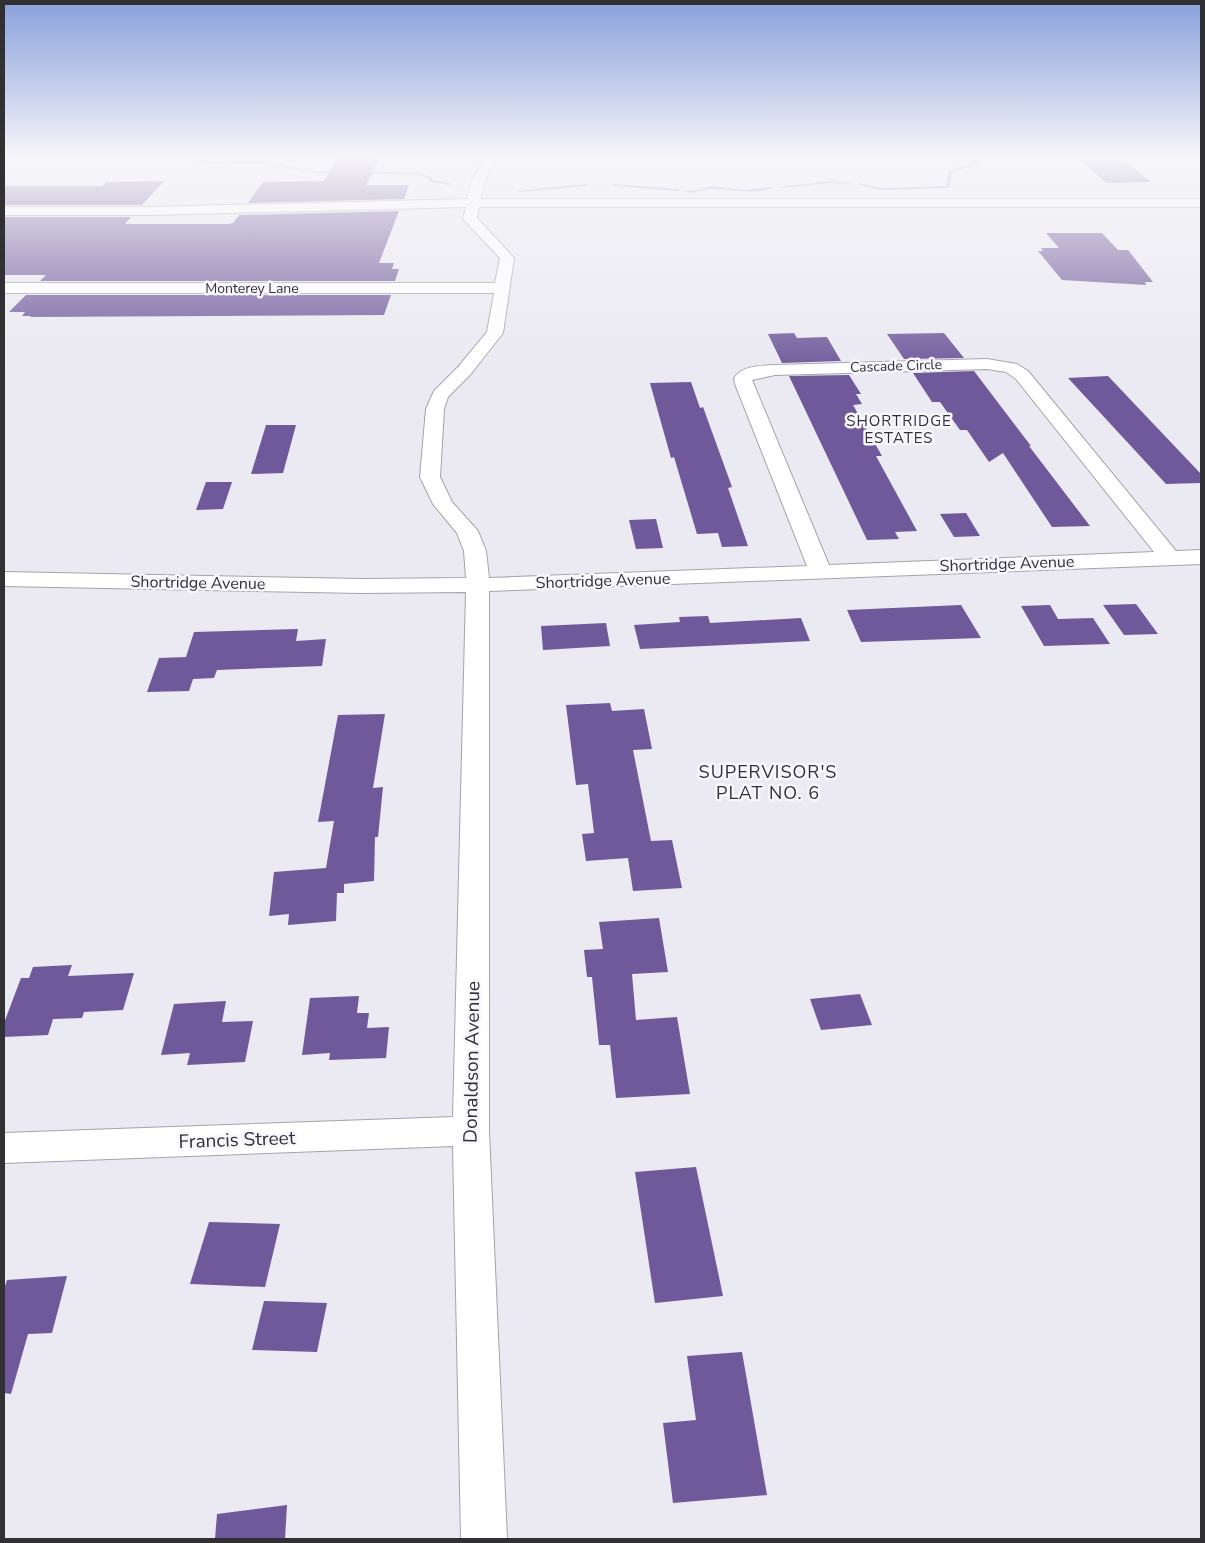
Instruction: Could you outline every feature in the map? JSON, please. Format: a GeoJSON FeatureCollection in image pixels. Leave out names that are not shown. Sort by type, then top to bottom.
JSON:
{"type":"FeatureCollection","features":[{"type":"Feature","properties":{"kind":"street","name":"Donaldson Avenue"},"geometry":{"type":"LineString","coordinates":[[482,229],[507,258],[500,288],[495,333],[464,371],[440,395],[435,410],[430,477],[443,504],[466,531],[475,551],[478,585],[471,1131],[484,1539]]}},
{"type":"Feature","properties":{"kind":"street","name":"Monterey Lane"},"geometry":{"type":"LineString","coordinates":[[4,288],[500,288]]}},
{"type":"Feature","properties":{"kind":"street","name":"Cascade Circle"},"geometry":{"type":"LineString","coordinates":[[821,572],[744,384],[743,378],[750,373],[775,370],[988,364],[1011,368],[1022,375],[1170,558]]}},
{"type":"Feature","properties":{"kind":"street","name":"Shortridge Avenue"},"geometry":{"type":"LineString","coordinates":[[4,579],[352,586],[478,585],[1201,556]]}},
{"type":"Feature","properties":{"kind":"street","name":"Francis Street"},"geometry":{"type":"LineString","coordinates":[[4,1148],[471,1131]]}},
{"type":"Feature","properties":{"kind":"building"},"geometry":{"type":"Polygon","coordinates":[[[4,229],[392,229],[379,263],[394,263],[392,269],[399,269],[395,281],[40,281],[46,275],[4,275],[4,229]]]}},
{"type":"Feature","properties":{"kind":"building"},"geometry":{"type":"Polygon","coordinates":[[[1046,233],[1102,233],[1118,250],[1128,250],[1153,282],[1145,282],[1146,285],[1062,280],[1038,251],[1043,251],[1041,248],[1059,248],[1046,233]]]}},
{"type":"Feature","properties":{"kind":"building"},"geometry":{"type":"Polygon","coordinates":[[[26,295],[391,295],[384,315],[30,317],[22,316],[25,312],[9,312],[26,295]]]}},
{"type":"Feature","properties":{"kind":"building"},"geometry":{"type":"Polygon","coordinates":[[[794,333],[797,338],[827,337],[841,361],[782,363],[768,334],[794,333]]]}},
{"type":"Feature","properties":{"kind":"building"},"geometry":{"type":"Polygon","coordinates":[[[944,333],[964,358],[904,359],[887,334],[944,333]]]}},
{"type":"Feature","properties":{"kind":"building"},"geometry":{"type":"Polygon","coordinates":[[[974,371],[1090,526],[1052,527],[1003,453],[989,462],[967,430],[960,430],[940,402],[932,402],[913,373],[974,371]]]}},
{"type":"Feature","properties":{"kind":"building"},"geometry":{"type":"Polygon","coordinates":[[[849,375],[861,394],[856,394],[862,404],[853,405],[882,456],[876,456],[917,531],[895,532],[899,539],[867,540],[789,376],[849,375]]]}},
{"type":"Feature","properties":{"kind":"building"},"geometry":{"type":"Polygon","coordinates":[[[1108,376],[1201,474],[1201,483],[1166,484],[1068,378],[1108,376]]]}},
{"type":"Feature","properties":{"kind":"building"},"geometry":{"type":"Polygon","coordinates":[[[691,382],[700,408],[703,407],[732,487],[728,488],[748,546],[722,547],[718,533],[697,534],[674,457],[671,458],[650,383],[691,382]]]}},
{"type":"Feature","properties":{"kind":"building"},"geometry":{"type":"Polygon","coordinates":[[[266,425],[296,425],[283,473],[251,474],[266,425]]]}},
{"type":"Feature","properties":{"kind":"building"},"geometry":{"type":"Polygon","coordinates":[[[206,482],[232,482],[223,509],[196,510],[206,482]]]}},
{"type":"Feature","properties":{"kind":"building"},"geometry":{"type":"Polygon","coordinates":[[[966,513],[980,536],[954,537],[940,514],[966,513]]]}},
{"type":"Feature","properties":{"kind":"building"},"geometry":{"type":"Polygon","coordinates":[[[656,519],[663,548],[636,549],[629,520],[656,519]]]}},
{"type":"Feature","properties":{"kind":"building"},"geometry":{"type":"Polygon","coordinates":[[[1136,604],[1158,634],[1124,635],[1103,605],[1136,604]]]}},
{"type":"Feature","properties":{"kind":"building"},"geometry":{"type":"Polygon","coordinates":[[[961,605],[981,638],[861,642],[847,610],[961,605]]]}},
{"type":"Feature","properties":{"kind":"building"},"geometry":{"type":"Polygon","coordinates":[[[1050,605],[1058,619],[1093,618],[1110,644],[1044,646],[1021,606],[1050,605]]]}},
{"type":"Feature","properties":{"kind":"building"},"geometry":{"type":"Polygon","coordinates":[[[708,616],[710,623],[801,618],[810,641],[640,649],[634,625],[680,622],[679,617],[708,616]]]}},
{"type":"Feature","properties":{"kind":"building"},"geometry":{"type":"Polygon","coordinates":[[[606,623],[610,646],[543,650],[541,626],[606,623]]]}},
{"type":"Feature","properties":{"kind":"building"},"geometry":{"type":"Polygon","coordinates":[[[298,629],[296,641],[326,639],[322,666],[217,670],[214,678],[193,679],[189,691],[147,692],[159,658],[186,657],[194,632],[298,629]]]}},
{"type":"Feature","properties":{"kind":"building"},"geometry":{"type":"Polygon","coordinates":[[[610,703],[612,711],[644,709],[652,749],[633,750],[651,841],[672,840],[682,888],[633,891],[628,858],[586,861],[582,834],[594,833],[588,784],[576,785],[566,705],[610,703]]]}},
{"type":"Feature","properties":{"kind":"building"},"geometry":{"type":"Polygon","coordinates":[[[385,714],[373,788],[383,787],[378,837],[375,837],[374,881],[344,884],[344,893],[337,893],[336,921],[288,925],[289,914],[269,916],[274,872],[326,868],[334,821],[318,822],[338,715],[385,714]]]}},
{"type":"Feature","properties":{"kind":"building"},"geometry":{"type":"Polygon","coordinates":[[[659,918],[668,972],[632,974],[636,1020],[677,1017],[690,1094],[616,1098],[610,1045],[599,1045],[592,977],[587,977],[584,950],[603,949],[599,922],[659,918]]]}},
{"type":"Feature","properties":{"kind":"building"},"geometry":{"type":"Polygon","coordinates":[[[72,965],[68,976],[134,973],[123,1010],[84,1012],[82,1018],[53,1019],[48,1035],[4,1037],[4,1023],[21,978],[29,978],[33,967],[72,965]]]}},
{"type":"Feature","properties":{"kind":"building"},"geometry":{"type":"Polygon","coordinates":[[[860,994],[872,1025],[821,1030],[810,999],[860,994]]]}},
{"type":"Feature","properties":{"kind":"building"},"geometry":{"type":"Polygon","coordinates":[[[359,996],[357,1013],[369,1013],[367,1028],[389,1027],[386,1058],[329,1060],[330,1053],[302,1055],[310,998],[359,996]]]}},
{"type":"Feature","properties":{"kind":"building"},"geometry":{"type":"Polygon","coordinates":[[[226,1001],[222,1022],[253,1021],[245,1062],[187,1065],[190,1053],[161,1055],[174,1004],[226,1001]]]}},
{"type":"Feature","properties":{"kind":"building"},"geometry":{"type":"Polygon","coordinates":[[[696,1167],[723,1296],[655,1303],[635,1172],[696,1167]]]}},
{"type":"Feature","properties":{"kind":"building"},"geometry":{"type":"Polygon","coordinates":[[[209,1222],[280,1224],[265,1287],[190,1284],[209,1222]]]}},
{"type":"Feature","properties":{"kind":"building"},"geometry":{"type":"Polygon","coordinates":[[[67,1276],[52,1333],[28,1334],[11,1394],[4,1393],[4,1289],[7,1280],[67,1276]]]}},
{"type":"Feature","properties":{"kind":"building"},"geometry":{"type":"Polygon","coordinates":[[[264,1301],[327,1303],[317,1352],[252,1350],[264,1301]]]}},
{"type":"Feature","properties":{"kind":"building"},"geometry":{"type":"Polygon","coordinates":[[[742,1352],[767,1495],[673,1503],[663,1423],[696,1420],[687,1356],[742,1352]]]}},
{"type":"Feature","properties":{"kind":"building"},"geometry":{"type":"Polygon","coordinates":[[[287,1505],[285,1539],[215,1539],[217,1514],[287,1505]]]}},
{"type":"Feature","properties":{"kind":"district","name":"SHORTRIDGE ESTATES"},"geometry":{"type":"Point","coordinates":[899,430]}},
{"type":"Feature","properties":{"kind":"district","name":"SUPERVISOR'S PLAT NO. 6"},"geometry":{"type":"Point","coordinates":[768,782]}}]}
